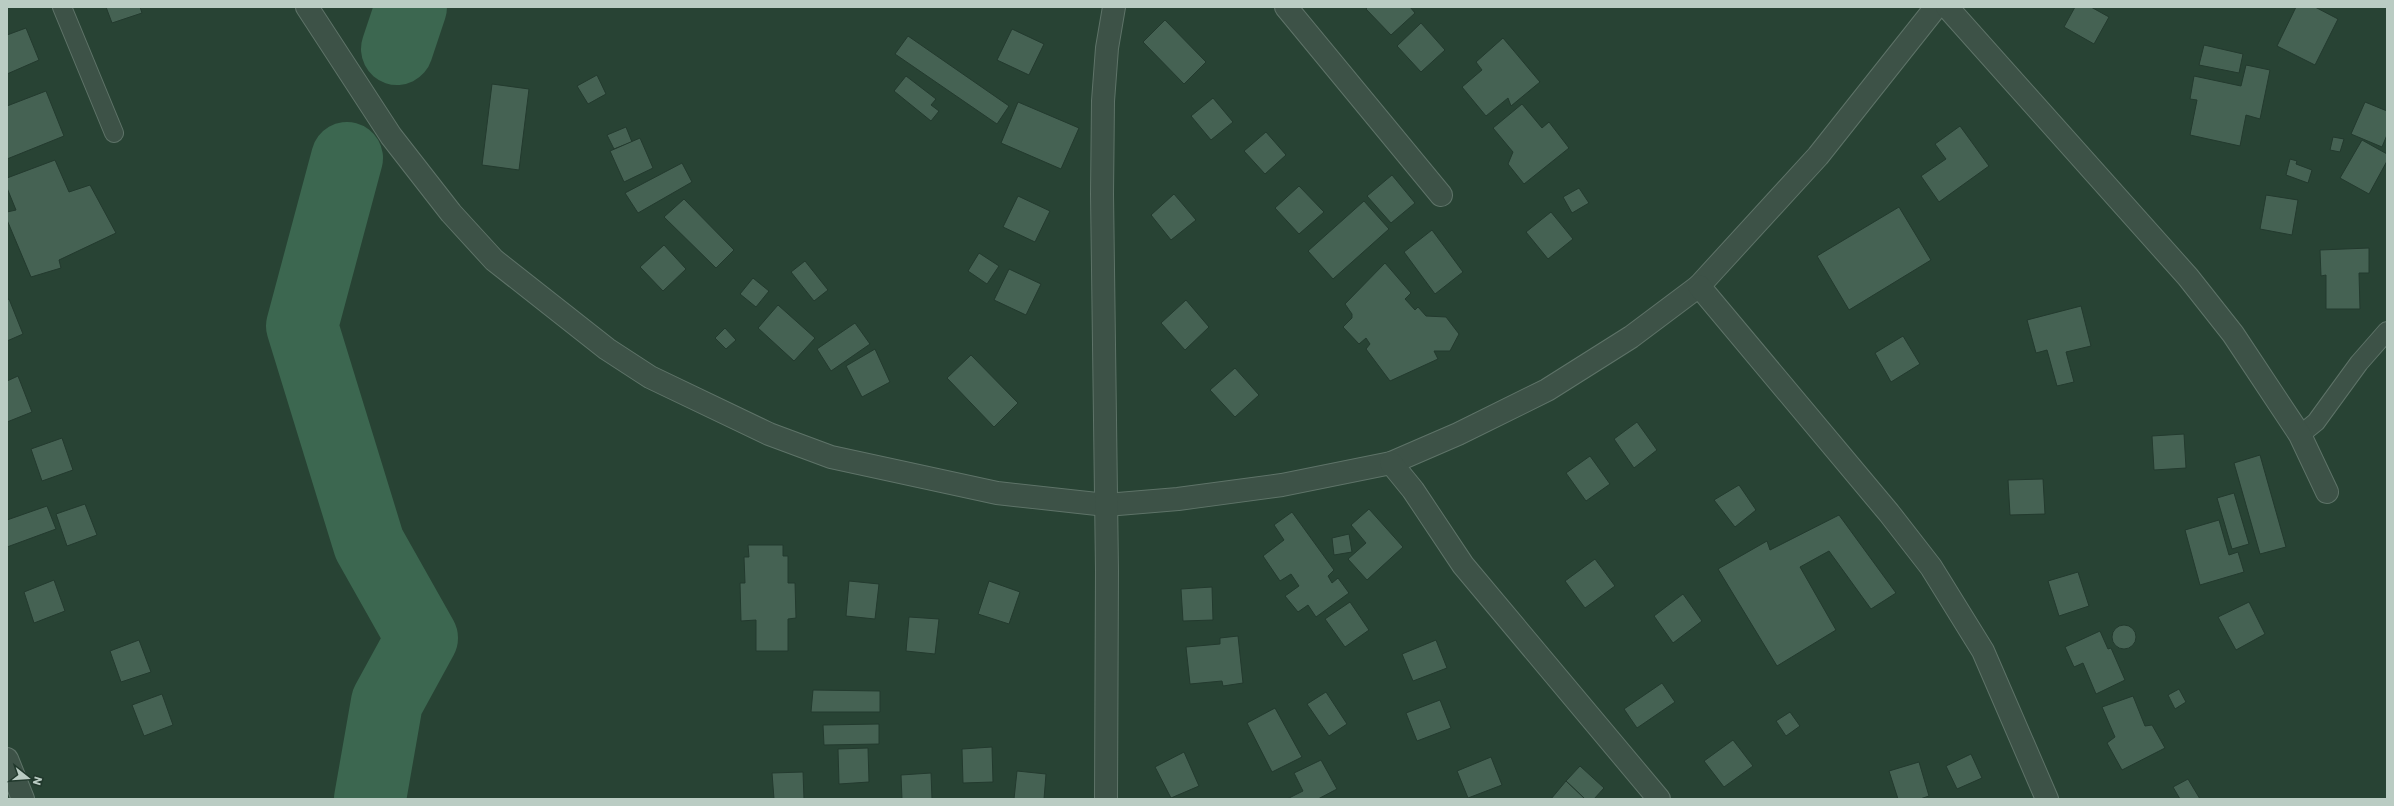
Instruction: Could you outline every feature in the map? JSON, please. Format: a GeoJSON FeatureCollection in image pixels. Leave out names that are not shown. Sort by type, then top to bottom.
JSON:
{"type":"FeatureCollection","features":[{"type":"Feature","properties":{"kind":"street"},"geometry":{"type":"LineString","coordinates":[[307,7],[391,136],[451,213],[490,255],[548,304],[607,349],[650,377],[769,434],[831,456],[997,493],[1106,505],[1178,499],[1282,485],[1391,463],[1458,434],[1547,390],[1631,337],[1699,286],[1818,156],[1936,7]]}},
{"type":"Feature","properties":{"kind":"street"},"geometry":{"type":"LineString","coordinates":[[1106,799],[1106,505],[1102,194],[1103,101],[1107,48],[1114,7]]}},
{"type":"Feature","properties":{"kind":"street"},"geometry":{"type":"LineString","coordinates":[[1286,7],[1441,195]]}},
{"type":"Feature","properties":{"kind":"street"},"geometry":{"type":"LineString","coordinates":[[1947,7],[2188,277],[2233,334],[2300,435],[2327,492]]}},
{"type":"Feature","properties":{"kind":"street"},"geometry":{"type":"LineString","coordinates":[[1699,286],[1890,513],[1931,567],[1983,651],[2047,799]]}},
{"type":"Feature","properties":{"kind":"street"},"geometry":{"type":"LineString","coordinates":[[1391,463],[1413,490],[1463,565],[1658,799]]}},
{"type":"Feature","properties":{"kind":"street"},"geometry":{"type":"LineString","coordinates":[[7,759],[23,799]]}},
{"type":"Feature","properties":{"kind":"lane"},"geometry":{"type":"LineString","coordinates":[[62,7],[114,133]]}},
{"type":"Feature","properties":{"kind":"lane"},"geometry":{"type":"LineString","coordinates":[[2300,435],[2316,422],[2359,363],[2387,331]]}},
{"type":"Feature","properties":{"kind":"building"},"geometry":{"type":"Polygon","coordinates":[[[106,7],[140,7],[142,13],[112,23],[106,7]]]}},
{"type":"Feature","properties":{"kind":"building"},"geometry":{"type":"Polygon","coordinates":[[[1368,7],[1410,7],[1415,13],[1391,35],[1366,9],[1368,7]]]}},
{"type":"Feature","properties":{"kind":"building"},"geometry":{"type":"Polygon","coordinates":[[[2075,7],[2091,7],[2109,17],[2094,44],[2064,27],[2075,7]]]}},
{"type":"Feature","properties":{"kind":"building"},"geometry":{"type":"Polygon","coordinates":[[[2296,7],[2315,7],[2338,19],[2315,65],[2277,46],[2296,7]]]}},
{"type":"Feature","properties":{"kind":"building"},"geometry":{"type":"Polygon","coordinates":[[[1165,20],[1206,62],[1184,84],[1143,42],[1165,20]]]}},
{"type":"Feature","properties":{"kind":"building"},"geometry":{"type":"Polygon","coordinates":[[[1421,23],[1445,50],[1421,72],[1397,46],[1421,23]]]}},
{"type":"Feature","properties":{"kind":"building"},"geometry":{"type":"Polygon","coordinates":[[[26,28],[39,60],[7,74],[7,35],[26,28]]]}},
{"type":"Feature","properties":{"kind":"building"},"geometry":{"type":"Polygon","coordinates":[[[1012,29],[1044,44],[1029,75],[997,60],[1012,29]]]}},
{"type":"Feature","properties":{"kind":"building"},"geometry":{"type":"Polygon","coordinates":[[[908,36],[1009,106],[997,124],[895,54],[908,36]]]}},
{"type":"Feature","properties":{"kind":"building"},"geometry":{"type":"Polygon","coordinates":[[[1503,38],[1540,82],[1511,106],[1508,98],[1486,116],[1462,87],[1482,70],[1476,62],[1503,38]]]}},
{"type":"Feature","properties":{"kind":"building"},"geometry":{"type":"Polygon","coordinates":[[[2204,45],[2243,54],[2239,73],[2199,65],[2204,45]]]}},
{"type":"Feature","properties":{"kind":"building"},"geometry":{"type":"Polygon","coordinates":[[[2246,65],[2270,70],[2260,119],[2246,115],[2240,146],[2190,135],[2197,100],[2190,99],[2194,76],[2241,86],[2246,65]]]}},
{"type":"Feature","properties":{"kind":"building"},"geometry":{"type":"Polygon","coordinates":[[[597,75],[606,94],[588,104],[577,86],[597,75]]]}},
{"type":"Feature","properties":{"kind":"building"},"geometry":{"type":"Polygon","coordinates":[[[906,76],[936,99],[931,105],[939,111],[931,121],[894,91],[906,76]]]}},
{"type":"Feature","properties":{"kind":"building"},"geometry":{"type":"Polygon","coordinates":[[[492,84],[529,89],[519,170],[482,165],[492,84]]]}},
{"type":"Feature","properties":{"kind":"building"},"geometry":{"type":"Polygon","coordinates":[[[46,91],[64,136],[7,159],[7,106],[46,91]]]}},
{"type":"Feature","properties":{"kind":"building"},"geometry":{"type":"Polygon","coordinates":[[[1213,98],[1233,122],[1211,140],[1191,116],[1213,98]]]}},
{"type":"Feature","properties":{"kind":"building"},"geometry":{"type":"Polygon","coordinates":[[[1018,102],[1079,128],[1061,169],[1001,143],[1018,102]]]}},
{"type":"Feature","properties":{"kind":"building"},"geometry":{"type":"Polygon","coordinates":[[[2365,102],[2387,111],[2387,135],[2382,147],[2351,134],[2365,102]]]}},
{"type":"Feature","properties":{"kind":"building"},"geometry":{"type":"Polygon","coordinates":[[[1522,104],[1542,128],[1549,122],[1569,148],[1524,184],[1508,164],[1513,152],[1493,128],[1522,104]]]}},
{"type":"Feature","properties":{"kind":"building"},"geometry":{"type":"Polygon","coordinates":[[[1960,126],[1989,166],[1939,202],[1921,176],[1946,159],[1935,144],[1960,126]]]}},
{"type":"Feature","properties":{"kind":"building"},"geometry":{"type":"Polygon","coordinates":[[[626,127],[632,142],[614,149],[607,135],[626,127]]]}},
{"type":"Feature","properties":{"kind":"building"},"geometry":{"type":"Polygon","coordinates":[[[1266,132],[1286,155],[1265,174],[1244,151],[1266,132]]]}},
{"type":"Feature","properties":{"kind":"building"},"geometry":{"type":"Polygon","coordinates":[[[2333,137],[2344,139],[2340,152],[2330,150],[2333,137]]]}},
{"type":"Feature","properties":{"kind":"building"},"geometry":{"type":"Polygon","coordinates":[[[640,138],[653,168],[624,182],[610,151],[640,138]]]}},
{"type":"Feature","properties":{"kind":"building"},"geometry":{"type":"Polygon","coordinates":[[[2362,140],[2387,154],[2387,161],[2369,194],[2340,178],[2362,140]]]}},
{"type":"Feature","properties":{"kind":"building"},"geometry":{"type":"Polygon","coordinates":[[[2290,159],[2297,161],[2296,164],[2312,170],[2308,183],[2286,175],[2290,159]]]}},
{"type":"Feature","properties":{"kind":"building"},"geometry":{"type":"Polygon","coordinates":[[[55,160],[69,192],[90,185],[116,233],[59,260],[61,268],[31,277],[7,220],[7,212],[16,210],[7,188],[7,178],[55,160]]]}},
{"type":"Feature","properties":{"kind":"building"},"geometry":{"type":"Polygon","coordinates":[[[682,163],[692,182],[638,213],[625,193],[682,163]]]}},
{"type":"Feature","properties":{"kind":"building"},"geometry":{"type":"Polygon","coordinates":[[[1392,175],[1415,203],[1391,223],[1367,196],[1392,175]]]}},
{"type":"Feature","properties":{"kind":"building"},"geometry":{"type":"Polygon","coordinates":[[[1299,186],[1324,212],[1299,234],[1275,208],[1299,186]]]}},
{"type":"Feature","properties":{"kind":"building"},"geometry":{"type":"Polygon","coordinates":[[[1579,188],[1589,203],[1572,213],[1563,197],[1579,188]]]}},
{"type":"Feature","properties":{"kind":"building"},"geometry":{"type":"Polygon","coordinates":[[[1174,194],[1196,220],[1171,240],[1151,215],[1174,194]]]}},
{"type":"Feature","properties":{"kind":"building"},"geometry":{"type":"Polygon","coordinates":[[[2266,195],[2298,200],[2292,235],[2260,229],[2266,195]]]}},
{"type":"Feature","properties":{"kind":"building"},"geometry":{"type":"Polygon","coordinates":[[[1018,196],[1050,211],[1035,242],[1003,227],[1018,196]]]}},
{"type":"Feature","properties":{"kind":"building"},"geometry":{"type":"Polygon","coordinates":[[[684,199],[734,250],[716,268],[664,217],[684,199]]]}},
{"type":"Feature","properties":{"kind":"building"},"geometry":{"type":"Polygon","coordinates":[[[1364,201],[1389,229],[1333,279],[1308,251],[1364,201]]]}},
{"type":"Feature","properties":{"kind":"building"},"geometry":{"type":"Polygon","coordinates":[[[1899,207],[1931,260],[1849,310],[1817,256],[1899,207]]]}},
{"type":"Feature","properties":{"kind":"building"},"geometry":{"type":"Polygon","coordinates":[[[1551,212],[1573,239],[1548,259],[1526,232],[1551,212]]]}},
{"type":"Feature","properties":{"kind":"building"},"geometry":{"type":"Polygon","coordinates":[[[1432,230],[1463,272],[1435,294],[1404,252],[1432,230]]]}},
{"type":"Feature","properties":{"kind":"building"},"geometry":{"type":"Polygon","coordinates":[[[664,245],[686,269],[663,291],[640,267],[664,245]]]}},
{"type":"Feature","properties":{"kind":"building"},"geometry":{"type":"Polygon","coordinates":[[[2369,248],[2369,273],[2359,273],[2360,309],[2326,309],[2326,275],[2321,276],[2320,250],[2369,248]]]}},
{"type":"Feature","properties":{"kind":"building"},"geometry":{"type":"Polygon","coordinates":[[[979,253],[999,266],[987,284],[968,271],[979,253]]]}},
{"type":"Feature","properties":{"kind":"building"},"geometry":{"type":"Polygon","coordinates":[[[805,261],[828,290],[814,301],[791,272],[805,261]]]}},
{"type":"Feature","properties":{"kind":"building"},"geometry":{"type":"Polygon","coordinates":[[[1385,263],[1411,293],[1405,299],[1415,310],[1418,307],[1426,316],[1446,317],[1459,334],[1450,351],[1434,351],[1438,359],[1390,381],[1366,349],[1370,344],[1366,338],[1359,344],[1343,327],[1352,318],[1352,314],[1345,304],[1385,263]]]}},
{"type":"Feature","properties":{"kind":"building"},"geometry":{"type":"Polygon","coordinates":[[[1009,269],[1041,284],[1026,315],[994,300],[1009,269]]]}},
{"type":"Feature","properties":{"kind":"building"},"geometry":{"type":"Polygon","coordinates":[[[753,278],[769,291],[756,307],[740,294],[753,278]]]}},
{"type":"Feature","properties":{"kind":"building"},"geometry":{"type":"Polygon","coordinates":[[[9,299],[23,334],[7,341],[7,300],[9,299]]]}},
{"type":"Feature","properties":{"kind":"building"},"geometry":{"type":"Polygon","coordinates":[[[1186,300],[1209,327],[1185,350],[1161,323],[1186,300]]]}},
{"type":"Feature","properties":{"kind":"building"},"geometry":{"type":"Polygon","coordinates":[[[778,305],[815,338],[794,361],[758,328],[778,305]]]}},
{"type":"Feature","properties":{"kind":"building"},"geometry":{"type":"Polygon","coordinates":[[[2081,306],[2091,346],[2066,352],[2074,382],[2057,386],[2047,350],[2036,353],[2027,320],[2081,306]]]}},
{"type":"Feature","properties":{"kind":"building"},"geometry":{"type":"Polygon","coordinates":[[[855,323],[870,344],[831,371],[817,349],[855,323]]]}},
{"type":"Feature","properties":{"kind":"building"},"geometry":{"type":"Polygon","coordinates":[[[725,328],[736,340],[726,349],[715,338],[725,328]]]}},
{"type":"Feature","properties":{"kind":"building"},"geometry":{"type":"Polygon","coordinates":[[[1903,336],[1920,364],[1891,382],[1875,353],[1903,336]]]}},
{"type":"Feature","properties":{"kind":"building"},"geometry":{"type":"Polygon","coordinates":[[[875,349],[890,382],[862,397],[846,366],[875,349]]]}},
{"type":"Feature","properties":{"kind":"building"},"geometry":{"type":"Polygon","coordinates":[[[971,355],[1018,403],[994,427],[947,378],[971,355]]]}},
{"type":"Feature","properties":{"kind":"building"},"geometry":{"type":"Polygon","coordinates":[[[1235,368],[1259,395],[1235,417],[1210,390],[1235,368]]]}},
{"type":"Feature","properties":{"kind":"building"},"geometry":{"type":"Polygon","coordinates":[[[18,376],[32,412],[7,422],[7,381],[18,376]]]}},
{"type":"Feature","properties":{"kind":"building"},"geometry":{"type":"Polygon","coordinates":[[[1637,422],[1657,450],[1634,468],[1614,439],[1637,422]]]}},
{"type":"Feature","properties":{"kind":"building"},"geometry":{"type":"Polygon","coordinates":[[[2184,434],[2186,468],[2154,470],[2152,436],[2184,434]]]}},
{"type":"Feature","properties":{"kind":"building"},"geometry":{"type":"Polygon","coordinates":[[[62,438],[73,470],[42,481],[31,449],[62,438]]]}},
{"type":"Feature","properties":{"kind":"building"},"geometry":{"type":"Polygon","coordinates":[[[2260,455],[2286,547],[2260,554],[2234,463],[2260,455]]]}},
{"type":"Feature","properties":{"kind":"building"},"geometry":{"type":"Polygon","coordinates":[[[1590,456],[1610,484],[1586,501],[1566,473],[1590,456]]]}},
{"type":"Feature","properties":{"kind":"building"},"geometry":{"type":"Polygon","coordinates":[[[2043,479],[2045,514],[2010,515],[2008,480],[2043,479]]]}},
{"type":"Feature","properties":{"kind":"building"},"geometry":{"type":"Polygon","coordinates":[[[1739,485],[1756,510],[1735,527],[1714,500],[1739,485]]]}},
{"type":"Feature","properties":{"kind":"building"},"geometry":{"type":"Polygon","coordinates":[[[2234,493],[2249,544],[2232,549],[2217,498],[2234,493]]]}},
{"type":"Feature","properties":{"kind":"building"},"geometry":{"type":"Polygon","coordinates":[[[85,504],[97,535],[67,546],[56,514],[85,504]]]}},
{"type":"Feature","properties":{"kind":"building"},"geometry":{"type":"Polygon","coordinates":[[[47,506],[56,529],[7,547],[7,520],[47,506]]]}},
{"type":"Feature","properties":{"kind":"building"},"geometry":{"type":"Polygon","coordinates":[[[1369,509],[1403,547],[1367,580],[1348,559],[1366,543],[1351,525],[1369,509]]]}},
{"type":"Feature","properties":{"kind":"building"},"geometry":{"type":"Polygon","coordinates":[[[1292,512],[1334,570],[1328,576],[1332,583],[1338,578],[1349,593],[1316,617],[1308,605],[1298,612],[1285,596],[1299,586],[1291,574],[1280,581],[1263,556],[1284,540],[1274,525],[1292,512]]]}},
{"type":"Feature","properties":{"kind":"building"},"geometry":{"type":"Polygon","coordinates":[[[1839,515],[1896,593],[1871,609],[1829,551],[1800,567],[1836,630],[1777,666],[1718,569],[1767,541],[1770,550],[1839,515]]]}},
{"type":"Feature","properties":{"kind":"building"},"geometry":{"type":"Polygon","coordinates":[[[2219,520],[2229,555],[2238,552],[2244,572],[2200,585],[2185,530],[2219,520]]]}},
{"type":"Feature","properties":{"kind":"building"},"geometry":{"type":"Polygon","coordinates":[[[1349,534],[1352,552],[1334,555],[1332,538],[1349,534]]]}},
{"type":"Feature","properties":{"kind":"building"},"geometry":{"type":"Polygon","coordinates":[[[748,545],[783,545],[783,556],[788,556],[788,583],[795,583],[796,618],[788,619],[788,651],[756,651],[756,620],[741,621],[740,583],[745,583],[744,557],[749,557],[748,545]]]}},
{"type":"Feature","properties":{"kind":"building"},"geometry":{"type":"Polygon","coordinates":[[[1595,559],[1615,586],[1585,608],[1565,581],[1595,559]]]}},
{"type":"Feature","properties":{"kind":"building"},"geometry":{"type":"Polygon","coordinates":[[[2078,572],[2089,606],[2059,616],[2048,581],[2078,572]]]}},
{"type":"Feature","properties":{"kind":"building"},"geometry":{"type":"Polygon","coordinates":[[[54,580],[65,611],[34,623],[24,592],[54,580]]]}},
{"type":"Feature","properties":{"kind":"building"},"geometry":{"type":"Polygon","coordinates":[[[849,581],[879,584],[875,619],[846,616],[849,581]]]}},
{"type":"Feature","properties":{"kind":"building"},"geometry":{"type":"Polygon","coordinates":[[[989,581],[1020,592],[1009,624],[978,614],[989,581]]]}},
{"type":"Feature","properties":{"kind":"building"},"geometry":{"type":"Polygon","coordinates":[[[1212,587],[1213,620],[1183,621],[1181,589],[1212,587]]]}},
{"type":"Feature","properties":{"kind":"building"},"geometry":{"type":"Polygon","coordinates":[[[1683,594],[1702,621],[1673,643],[1654,616],[1683,594]]]}},
{"type":"Feature","properties":{"kind":"building"},"geometry":{"type":"Polygon","coordinates":[[[1350,602],[1369,630],[1345,647],[1325,619],[1350,602]]]}},
{"type":"Feature","properties":{"kind":"building"},"geometry":{"type":"Polygon","coordinates":[[[2249,602],[2265,634],[2236,650],[2218,617],[2249,602]]]}},
{"type":"Feature","properties":{"kind":"building"},"geometry":{"type":"Polygon","coordinates":[[[909,617],[939,619],[935,654],[906,651],[909,617]]]}},
{"type":"Feature","properties":{"kind":"building"},"geometry":{"type":"Polygon","coordinates":[[[2124,625],[2133,628],[2136,637],[2133,646],[2124,649],[2115,646],[2112,637],[2115,628],[2124,625]]]}},
{"type":"Feature","properties":{"kind":"building"},"geometry":{"type":"Polygon","coordinates":[[[2100,631],[2108,649],[2111,648],[2125,680],[2096,694],[2083,663],[2074,667],[2065,647],[2100,631]]]}},
{"type":"Feature","properties":{"kind":"building"},"geometry":{"type":"Polygon","coordinates":[[[1238,636],[1243,683],[1223,686],[1222,681],[1190,684],[1186,647],[1220,644],[1220,638],[1238,636]]]}},
{"type":"Feature","properties":{"kind":"building"},"geometry":{"type":"Polygon","coordinates":[[[139,640],[151,672],[121,682],[110,651],[139,640]]]}},
{"type":"Feature","properties":{"kind":"building"},"geometry":{"type":"Polygon","coordinates":[[[1436,640],[1447,668],[1413,681],[1402,654],[1436,640]]]}},
{"type":"Feature","properties":{"kind":"building"},"geometry":{"type":"Polygon","coordinates":[[[1662,683],[1675,702],[1637,728],[1624,709],[1662,683]]]}},
{"type":"Feature","properties":{"kind":"building"},"geometry":{"type":"Polygon","coordinates":[[[2179,689],[2186,702],[2175,709],[2168,695],[2179,689]]]}},
{"type":"Feature","properties":{"kind":"building"},"geometry":{"type":"Polygon","coordinates":[[[813,690],[880,691],[880,712],[811,712],[813,690]]]}},
{"type":"Feature","properties":{"kind":"building"},"geometry":{"type":"Polygon","coordinates":[[[1326,692],[1347,724],[1329,736],[1307,704],[1326,692]]]}},
{"type":"Feature","properties":{"kind":"building"},"geometry":{"type":"Polygon","coordinates":[[[162,694],[173,725],[144,736],[132,705],[162,694]]]}},
{"type":"Feature","properties":{"kind":"building"},"geometry":{"type":"Polygon","coordinates":[[[2133,696],[2145,726],[2152,725],[2165,748],[2122,770],[2107,743],[2115,737],[2102,707],[2133,696]]]}},
{"type":"Feature","properties":{"kind":"building"},"geometry":{"type":"Polygon","coordinates":[[[1440,700],[1451,728],[1417,741],[1406,713],[1440,700]]]}},
{"type":"Feature","properties":{"kind":"building"},"geometry":{"type":"Polygon","coordinates":[[[1275,708],[1302,757],[1272,772],[1247,723],[1275,708]]]}},
{"type":"Feature","properties":{"kind":"building"},"geometry":{"type":"Polygon","coordinates":[[[1790,712],[1800,726],[1786,736],[1776,721],[1790,712]]]}},
{"type":"Feature","properties":{"kind":"building"},"geometry":{"type":"Polygon","coordinates":[[[879,724],[879,744],[824,745],[823,725],[879,724]]]}},
{"type":"Feature","properties":{"kind":"building"},"geometry":{"type":"Polygon","coordinates":[[[1733,740],[1753,766],[1724,787],[1704,761],[1733,740]]]}},
{"type":"Feature","properties":{"kind":"building"},"geometry":{"type":"Polygon","coordinates":[[[992,747],[993,782],[963,783],[962,749],[992,747]]]}},
{"type":"Feature","properties":{"kind":"building"},"geometry":{"type":"Polygon","coordinates":[[[868,748],[869,782],[839,784],[838,749],[868,748]]]}},
{"type":"Feature","properties":{"kind":"building"},"geometry":{"type":"Polygon","coordinates":[[[1184,752],[1199,786],[1171,798],[1155,767],[1184,752]]]}},
{"type":"Feature","properties":{"kind":"building"},"geometry":{"type":"Polygon","coordinates":[[[1971,754],[1982,778],[1957,789],[1946,766],[1971,754]]]}},
{"type":"Feature","properties":{"kind":"building"},"geometry":{"type":"Polygon","coordinates":[[[1491,757],[1502,785],[1468,798],[1457,771],[1491,757]]]}},
{"type":"Feature","properties":{"kind":"building"},"geometry":{"type":"Polygon","coordinates":[[[1321,760],[1337,789],[1318,799],[1287,799],[1303,791],[1294,773],[1321,760]]]}},
{"type":"Feature","properties":{"kind":"building"},"geometry":{"type":"Polygon","coordinates":[[[1919,762],[1929,796],[1920,799],[1898,799],[1889,771],[1919,762]]]}},
{"type":"Feature","properties":{"kind":"building"},"geometry":{"type":"Polygon","coordinates":[[[1580,766],[1604,788],[1594,799],[1585,799],[1566,781],[1580,766]]]}},
{"type":"Feature","properties":{"kind":"building"},"geometry":{"type":"Polygon","coordinates":[[[1017,771],[1046,774],[1044,799],[1014,799],[1017,771]]]}},
{"type":"Feature","properties":{"kind":"building"},"geometry":{"type":"Polygon","coordinates":[[[803,772],[804,799],[774,799],[772,773],[803,772]]]}},
{"type":"Feature","properties":{"kind":"building"},"geometry":{"type":"Polygon","coordinates":[[[931,773],[932,799],[902,799],[901,775],[931,773]]]}},
{"type":"Feature","properties":{"kind":"building"},"geometry":{"type":"Polygon","coordinates":[[[2188,779],[2200,799],[2180,799],[2173,787],[2188,779]]]}},
{"type":"Feature","properties":{"kind":"building"},"geometry":{"type":"Polygon","coordinates":[[[1566,781],[1585,799],[1551,799],[1566,781]]]}},
{"type":"Feature","properties":{"kind":"waterway"},"geometry":{"type":"LineString","coordinates":[[397,49],[411,7]]}},
{"type":"Feature","properties":{"kind":"waterway"},"geometry":{"type":"LineString","coordinates":[[347,158],[302,326],[369,544],[422,638],[387,702],[370,799]]}}]}
